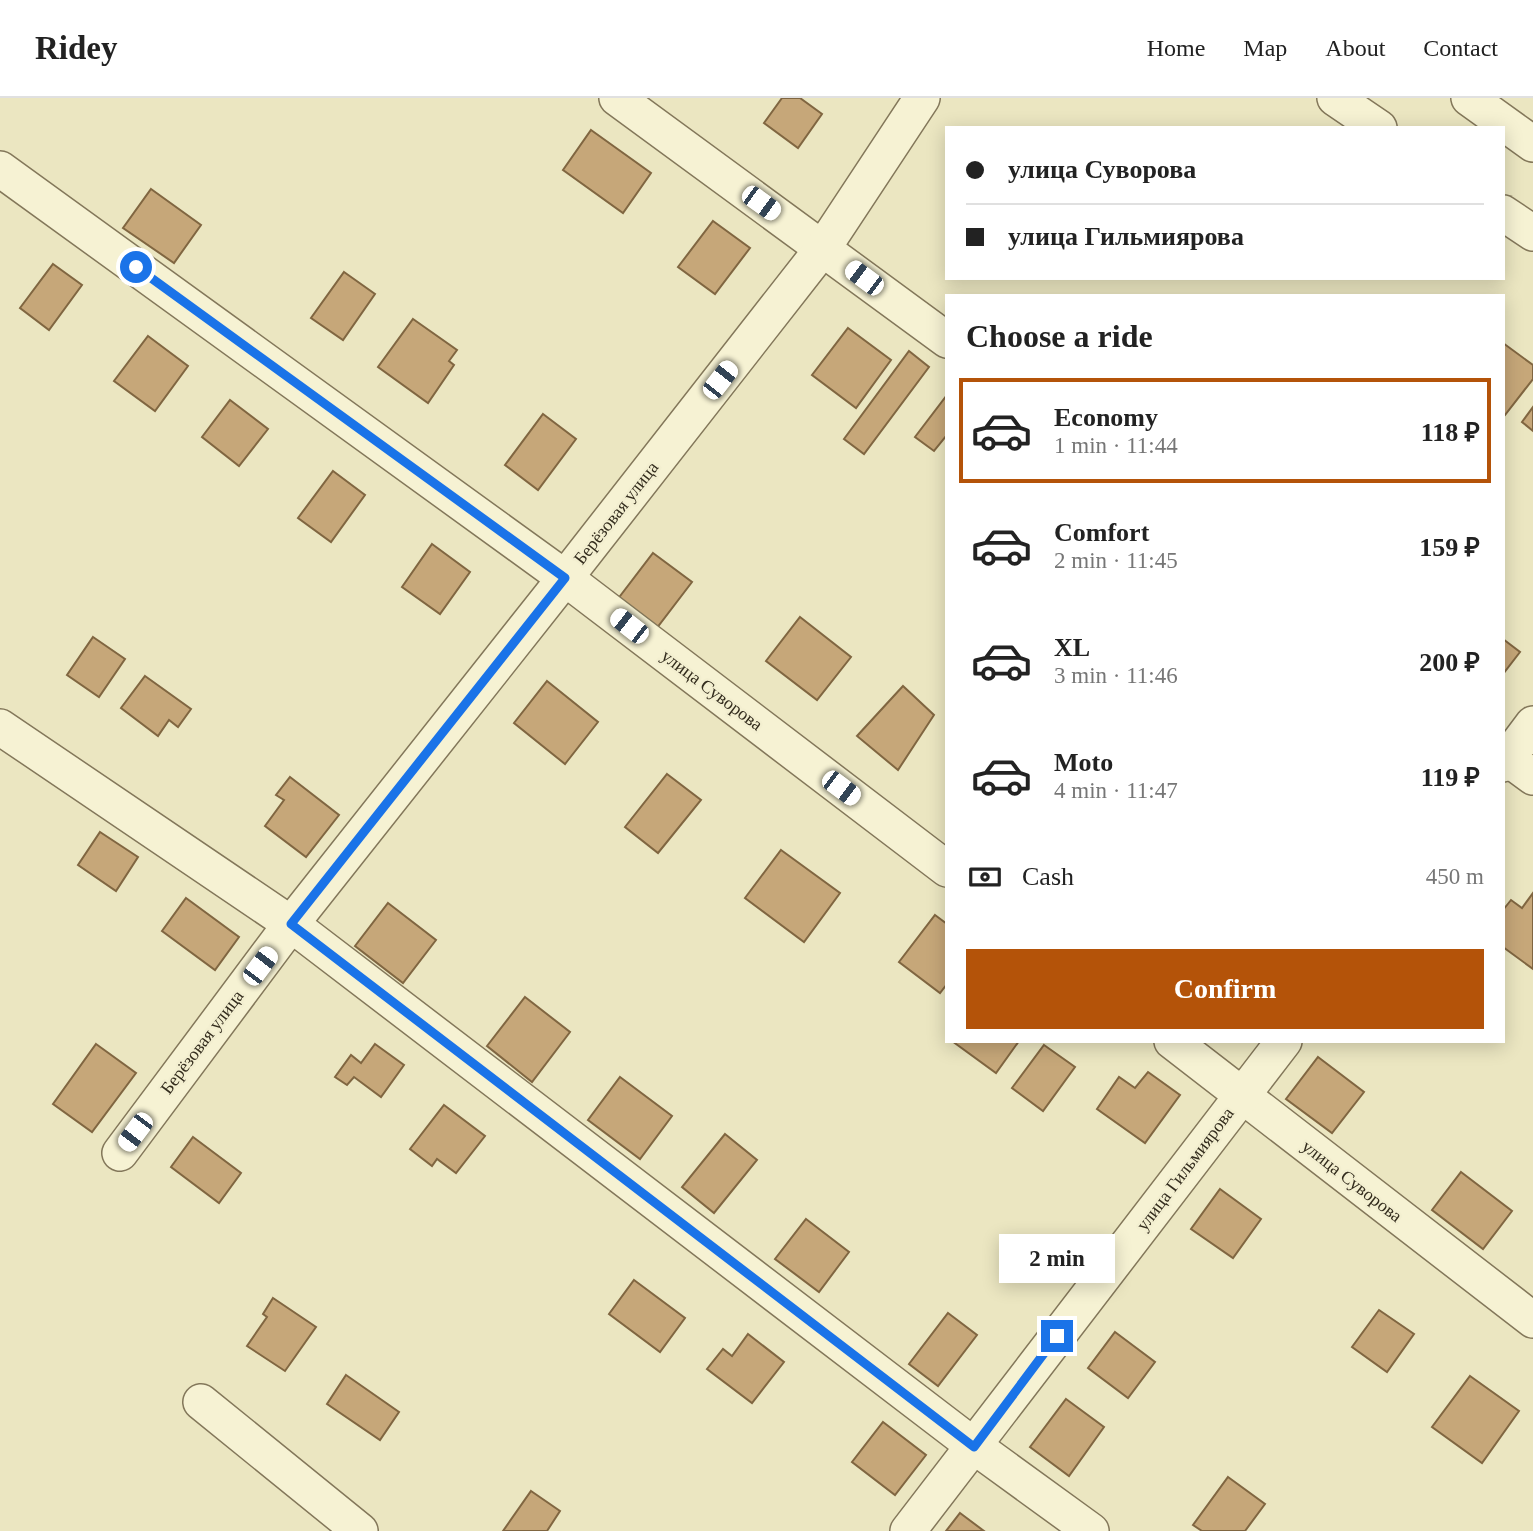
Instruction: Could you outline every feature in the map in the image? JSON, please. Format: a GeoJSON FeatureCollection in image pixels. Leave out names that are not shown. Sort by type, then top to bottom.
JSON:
{"type":"FeatureCollection","features":[{"type":"Feature","properties":{"kind":"street"},"geometry":{"type":"LineString","coordinates":[[617,98],[945,339]]}},
{"type":"Feature","properties":{"kind":"street","name":"Берёзовая улица"},"geometry":{"type":"LineString","coordinates":[[120,1153],[291,924],[823,248],[922,98]]}},
{"type":"Feature","properties":{"kind":"street"},"geometry":{"type":"LineString","coordinates":[[1335,98],[1375,126]]}},
{"type":"Feature","properties":{"kind":"street"},"geometry":{"type":"LineString","coordinates":[[1469,98],[1533,144]]}},
{"type":"Feature","properties":{"kind":"street","name":"улица Суворова"},"geometry":{"type":"LineString","coordinates":[[0,169],[565,578],[945,867]]}},
{"type":"Feature","properties":{"kind":"street"},"geometry":{"type":"LineString","coordinates":[[1505,214],[1533,233]]}},
{"type":"Feature","properties":{"kind":"street"},"geometry":{"type":"LineString","coordinates":[[1512,764],[1533,723]]}},
{"type":"Feature","properties":{"kind":"street"},"geometry":{"type":"LineString","coordinates":[[0,727],[291,924],[974,1447],[1091,1531]]}},
{"type":"Feature","properties":{"kind":"street","name":"улица Суворова"},"geometry":{"type":"LineString","coordinates":[[1175,1043],[1533,1320]]}},
{"type":"Feature","properties":{"kind":"street","name":"улица Гильмиярова"},"geometry":{"type":"LineString","coordinates":[[908,1531],[1282,1043]]}},
{"type":"Feature","properties":{"kind":"street"},"geometry":{"type":"LineString","coordinates":[[201,1402],[360,1531]]}},
{"type":"Feature","properties":{"kind":"building"},"geometry":{"type":"Polygon","coordinates":[[[782,98],[800,98],[822,114],[798,148],[764,123],[782,98]]]}},
{"type":"Feature","properties":{"kind":"building"},"geometry":{"type":"Polygon","coordinates":[[[591,130],[651,173],[623,213],[563,170],[591,130]]]}},
{"type":"Feature","properties":{"kind":"building"},"geometry":{"type":"Polygon","coordinates":[[[151,189],[201,225],[174,263],[123,228],[151,189]]]}},
{"type":"Feature","properties":{"kind":"building"},"geometry":{"type":"Polygon","coordinates":[[[713,221],[750,248],[715,294],[678,267],[713,221]]]}},
{"type":"Feature","properties":{"kind":"building"},"geometry":{"type":"Polygon","coordinates":[[[53,264],[82,285],[49,330],[20,308],[53,264]]]}},
{"type":"Feature","properties":{"kind":"building"},"geometry":{"type":"Polygon","coordinates":[[[344,272],[375,294],[343,340],[311,318],[344,272]]]}},
{"type":"Feature","properties":{"kind":"building"},"geometry":{"type":"Polygon","coordinates":[[[413,319],[457,350],[449,361],[454,365],[428,403],[378,367],[413,319]]]}},
{"type":"Feature","properties":{"kind":"building"},"geometry":{"type":"Polygon","coordinates":[[[848,328],[891,360],[856,408],[812,375],[848,328]]]}},
{"type":"Feature","properties":{"kind":"building"},"geometry":{"type":"Polygon","coordinates":[[[148,336],[188,366],[155,411],[114,381],[148,336]]]}},
{"type":"Feature","properties":{"kind":"building"},"geometry":{"type":"Polygon","coordinates":[[[1505,344],[1533,365],[1533,379],[1505,415],[1505,344]]]}},
{"type":"Feature","properties":{"kind":"building"},"geometry":{"type":"Polygon","coordinates":[[[909,351],[929,367],[864,454],[844,439],[909,351]]]}},
{"type":"Feature","properties":{"kind":"building"},"geometry":{"type":"Polygon","coordinates":[[[945,398],[945,437],[934,451],[915,437],[945,398]]]}},
{"type":"Feature","properties":{"kind":"building"},"geometry":{"type":"Polygon","coordinates":[[[230,400],[268,429],[239,466],[202,437],[230,400]]]}},
{"type":"Feature","properties":{"kind":"building"},"geometry":{"type":"Polygon","coordinates":[[[1533,407],[1533,431],[1522,422],[1533,407]]]}},
{"type":"Feature","properties":{"kind":"building"},"geometry":{"type":"Polygon","coordinates":[[[543,414],[576,439],[538,490],[505,465],[543,414]]]}},
{"type":"Feature","properties":{"kind":"building"},"geometry":{"type":"Polygon","coordinates":[[[333,471],[365,495],[331,542],[298,518],[333,471]]]}},
{"type":"Feature","properties":{"kind":"building"},"geometry":{"type":"Polygon","coordinates":[[[432,544],[470,572],[440,614],[402,587],[432,544]]]}},
{"type":"Feature","properties":{"kind":"building"},"geometry":{"type":"Polygon","coordinates":[[[653,553],[692,582],[653,633],[614,604],[653,553]]]}},
{"type":"Feature","properties":{"kind":"building"},"geometry":{"type":"Polygon","coordinates":[[[800,617],[851,657],[817,700],[766,661],[800,617]]]}},
{"type":"Feature","properties":{"kind":"building"},"geometry":{"type":"Polygon","coordinates":[[[93,637],[125,659],[99,697],[67,675],[93,637]]]}},
{"type":"Feature","properties":{"kind":"building"},"geometry":{"type":"Polygon","coordinates":[[[1505,641],[1520,652],[1505,671],[1505,641]]]}},
{"type":"Feature","properties":{"kind":"building"},"geometry":{"type":"Polygon","coordinates":[[[145,676],[191,709],[178,727],[169,720],[158,736],[121,708],[145,676]]]}},
{"type":"Feature","properties":{"kind":"building"},"geometry":{"type":"Polygon","coordinates":[[[547,681],[598,722],[565,764],[514,723],[547,681]]]}},
{"type":"Feature","properties":{"kind":"building"},"geometry":{"type":"Polygon","coordinates":[[[903,686],[934,715],[898,770],[857,736],[903,686]]]}},
{"type":"Feature","properties":{"kind":"building"},"geometry":{"type":"Polygon","coordinates":[[[667,774],[701,800],[658,853],[625,827],[667,774]]]}},
{"type":"Feature","properties":{"kind":"building"},"geometry":{"type":"Polygon","coordinates":[[[290,777],[339,815],[306,857],[265,826],[284,800],[276,795],[290,777]]]}},
{"type":"Feature","properties":{"kind":"building"},"geometry":{"type":"Polygon","coordinates":[[[100,832],[138,857],[116,891],[78,865],[100,832]]]}},
{"type":"Feature","properties":{"kind":"building"},"geometry":{"type":"Polygon","coordinates":[[[781,850],[840,893],[804,942],[745,898],[781,850]]]}},
{"type":"Feature","properties":{"kind":"building"},"geometry":{"type":"Polygon","coordinates":[[[1533,893],[1533,969],[1505,948],[1505,908],[1511,900],[1522,908],[1533,893]]]}},
{"type":"Feature","properties":{"kind":"building"},"geometry":{"type":"Polygon","coordinates":[[[186,898],[239,937],[215,970],[162,931],[186,898]]]}},
{"type":"Feature","properties":{"kind":"building"},"geometry":{"type":"Polygon","coordinates":[[[388,903],[436,940],[403,983],[355,946],[388,903]]]}},
{"type":"Feature","properties":{"kind":"building"},"geometry":{"type":"Polygon","coordinates":[[[935,915],[945,922],[945,987],[940,993],[899,962],[935,915]]]}},
{"type":"Feature","properties":{"kind":"building"},"geometry":{"type":"Polygon","coordinates":[[[525,997],[570,1032],[532,1082],[487,1046],[525,997]]]}},
{"type":"Feature","properties":{"kind":"building"},"geometry":{"type":"Polygon","coordinates":[[[955,1043],[1018,1043],[996,1073],[955,1043]]]}},
{"type":"Feature","properties":{"kind":"building"},"geometry":{"type":"Polygon","coordinates":[[[96,1044],[136,1073],[92,1132],[53,1104],[96,1044]]]}},
{"type":"Feature","properties":{"kind":"building"},"geometry":{"type":"Polygon","coordinates":[[[375,1044],[404,1065],[381,1097],[354,1077],[347,1085],[335,1077],[351,1055],[361,1063],[375,1044]]]}},
{"type":"Feature","properties":{"kind":"building"},"geometry":{"type":"Polygon","coordinates":[[[1044,1045],[1075,1067],[1043,1111],[1012,1088],[1044,1045]]]}},
{"type":"Feature","properties":{"kind":"building"},"geometry":{"type":"Polygon","coordinates":[[[1318,1057],[1364,1092],[1332,1133],[1286,1099],[1318,1057]]]}},
{"type":"Feature","properties":{"kind":"building"},"geometry":{"type":"Polygon","coordinates":[[[1148,1072],[1180,1095],[1145,1143],[1097,1109],[1119,1077],[1135,1088],[1148,1072]]]}},
{"type":"Feature","properties":{"kind":"building"},"geometry":{"type":"Polygon","coordinates":[[[620,1077],[672,1116],[640,1159],[588,1120],[620,1077]]]}},
{"type":"Feature","properties":{"kind":"building"},"geometry":{"type":"Polygon","coordinates":[[[444,1105],[485,1136],[456,1173],[437,1159],[432,1166],[410,1149],[444,1105]]]}},
{"type":"Feature","properties":{"kind":"building"},"geometry":{"type":"Polygon","coordinates":[[[725,1134],[757,1160],[714,1213],[682,1187],[725,1134]]]}},
{"type":"Feature","properties":{"kind":"building"},"geometry":{"type":"Polygon","coordinates":[[[193,1137],[241,1173],[219,1203],[171,1167],[193,1137]]]}},
{"type":"Feature","properties":{"kind":"building"},"geometry":{"type":"Polygon","coordinates":[[[1461,1172],[1512,1211],[1483,1249],[1432,1210],[1461,1172]]]}},
{"type":"Feature","properties":{"kind":"building"},"geometry":{"type":"Polygon","coordinates":[[[1220,1189],[1261,1219],[1233,1258],[1191,1229],[1220,1189]]]}},
{"type":"Feature","properties":{"kind":"building"},"geometry":{"type":"Polygon","coordinates":[[[806,1219],[849,1252],[819,1292],[775,1259],[806,1219]]]}},
{"type":"Feature","properties":{"kind":"building"},"geometry":{"type":"Polygon","coordinates":[[[634,1280],[685,1318],[660,1352],[609,1314],[634,1280]]]}},
{"type":"Feature","properties":{"kind":"building"},"geometry":{"type":"Polygon","coordinates":[[[273,1298],[316,1327],[285,1371],[247,1346],[267,1317],[263,1314],[273,1298]]]}},
{"type":"Feature","properties":{"kind":"building"},"geometry":{"type":"Polygon","coordinates":[[[1379,1310],[1414,1334],[1387,1372],[1352,1347],[1379,1310]]]}},
{"type":"Feature","properties":{"kind":"building"},"geometry":{"type":"Polygon","coordinates":[[[948,1313],[977,1335],[938,1386],[909,1364],[948,1313]]]}},
{"type":"Feature","properties":{"kind":"building"},"geometry":{"type":"Polygon","coordinates":[[[1115,1332],[1155,1362],[1128,1398],[1088,1368],[1115,1332]]]}},
{"type":"Feature","properties":{"kind":"building"},"geometry":{"type":"Polygon","coordinates":[[[748,1334],[784,1362],[752,1403],[707,1369],[723,1349],[732,1356],[748,1334]]]}},
{"type":"Feature","properties":{"kind":"building"},"geometry":{"type":"Polygon","coordinates":[[[346,1375],[399,1412],[380,1440],[327,1404],[346,1375]]]}},
{"type":"Feature","properties":{"kind":"building"},"geometry":{"type":"Polygon","coordinates":[[[1470,1376],[1519,1411],[1482,1463],[1432,1427],[1470,1376]]]}},
{"type":"Feature","properties":{"kind":"building"},"geometry":{"type":"Polygon","coordinates":[[[1066,1399],[1104,1427],[1069,1476],[1030,1447],[1066,1399]]]}},
{"type":"Feature","properties":{"kind":"building"},"geometry":{"type":"Polygon","coordinates":[[[883,1422],[926,1455],[895,1495],[852,1462],[883,1422]]]}},
{"type":"Feature","properties":{"kind":"building"},"geometry":{"type":"Polygon","coordinates":[[[1228,1477],[1265,1504],[1245,1531],[1202,1531],[1193,1525],[1228,1477]]]}},
{"type":"Feature","properties":{"kind":"building"},"geometry":{"type":"Polygon","coordinates":[[[531,1491],[560,1511],[547,1531],[503,1531],[531,1491]]]}},
{"type":"Feature","properties":{"kind":"building"},"geometry":{"type":"Polygon","coordinates":[[[960,1513],[984,1531],[946,1531],[960,1513]]]}},
{"type":"Feature","properties":{"kind":"route"},"geometry":{"type":"LineString","coordinates":[[136,267],[565,578],[291,924],[974,1447],[1057,1336]]}}]}
